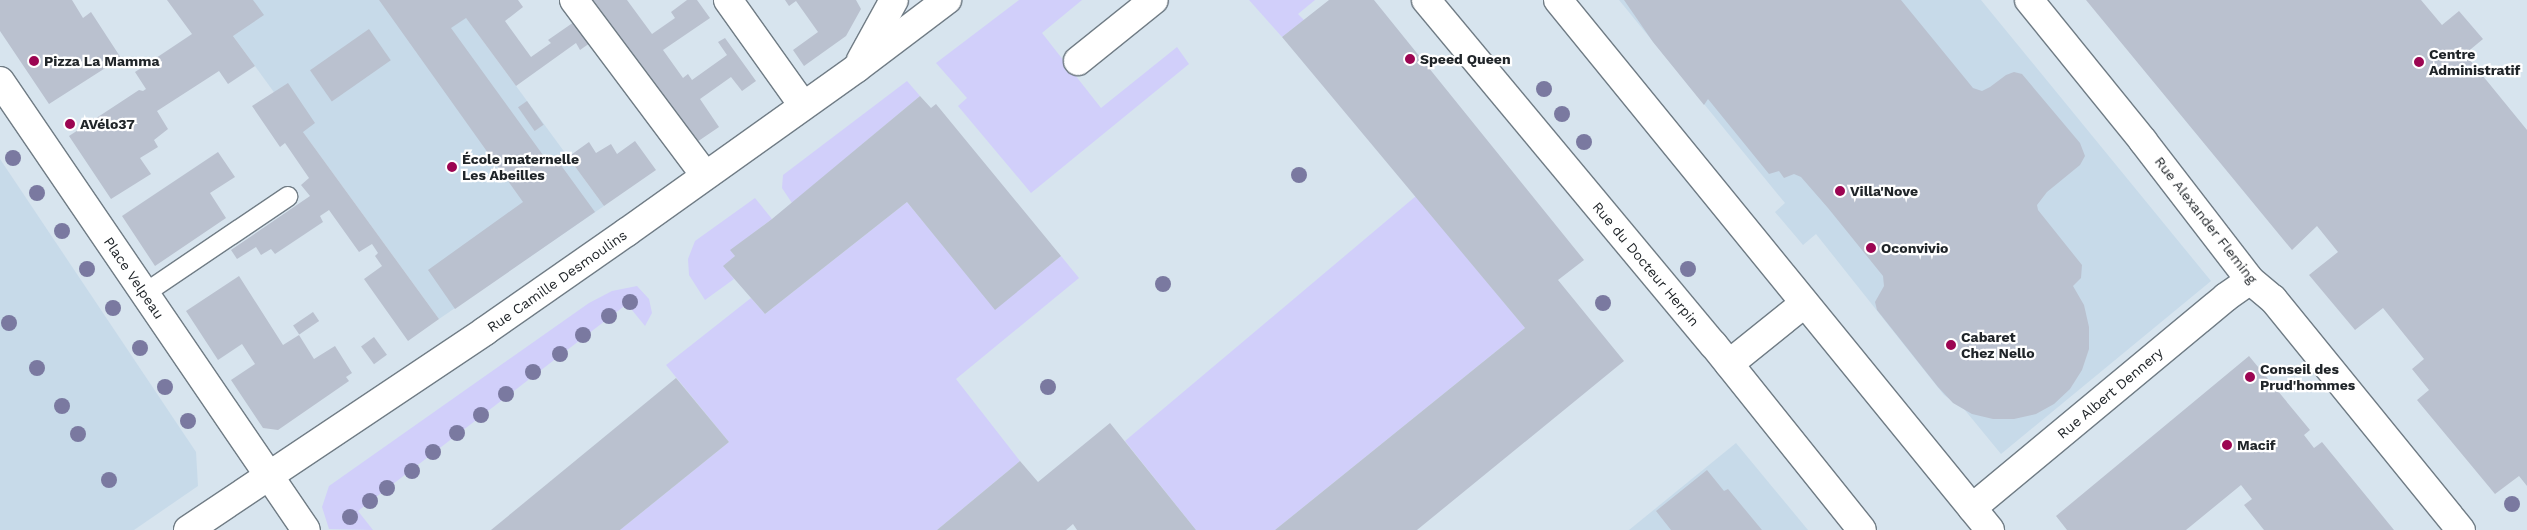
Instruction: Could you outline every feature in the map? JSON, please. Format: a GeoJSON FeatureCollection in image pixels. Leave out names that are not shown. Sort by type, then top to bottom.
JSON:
{"type":"FeatureCollection","features":[{"type":"Feature","properties":{"kind":"street"},"geometry":{"type":"LineString","coordinates":[[574,0],[705,175]]}},
{"type":"Feature","properties":{"kind":"street"},"geometry":{"type":"LineString","coordinates":[[728,0],[803,106]]}},
{"type":"Feature","properties":{"kind":"street","name":"Rue Camille Desmoulins"},"geometry":{"type":"LineString","coordinates":[[188,530],[485,330],[857,68],[894,0]]}},
{"type":"Feature","properties":{"kind":"street"},"geometry":{"type":"LineString","coordinates":[[857,68],[947,0]]}},
{"type":"Feature","properties":{"kind":"street"},"geometry":{"type":"LineString","coordinates":[[1078,61],[1154,0]]}},
{"type":"Feature","properties":{"kind":"street","name":"Rue du Docteur Herpin"},"geometry":{"type":"LineString","coordinates":[[1426,0],[1729,364],[1862,530]]}},
{"type":"Feature","properties":{"kind":"street"},"geometry":{"type":"LineString","coordinates":[[1558,0],[1990,530]]}},
{"type":"Feature","properties":{"kind":"street","name":"Rue Alexander Fleming"},"geometry":{"type":"LineString","coordinates":[[2029,0],[2143,140],[2250,280],[2273,299],[2461,530]]}},
{"type":"Feature","properties":{"kind":"street","name":"Place Velpeau"},"geometry":{"type":"LineString","coordinates":[[0,81],[306,530]]}},
{"type":"Feature","properties":{"kind":"street","name":"Rue Albert Dennery"},"geometry":{"type":"LineString","coordinates":[[1972,508],[2226,297],[2250,280]]}},
{"type":"Feature","properties":{"kind":"street"},"geometry":{"type":"LineString","coordinates":[[1729,364],[1805,303]]}},
{"type":"Feature","properties":{"kind":"lane"},"geometry":{"type":"LineString","coordinates":[[144,293],[287,196]]}},
{"type":"Feature","properties":{"kind":"shaded area","name":"École maternelle Les Abeilles"},"geometry":{"type":"Polygon","coordinates":[[[207,0],[453,0],[604,206],[439,319],[207,0]]]}},
{"type":"Feature","properties":{"kind":"shaded area"},"geometry":{"type":"Polygon","coordinates":[[[1019,0],[1082,0],[1042,33],[1101,108],[1177,47],[1189,64],[1031,193],[958,106],[967,98],[936,63],[1019,0]]]}},
{"type":"Feature","properties":{"kind":"shaded area"},"geometry":{"type":"Polygon","coordinates":[[[1249,0],[1315,0],[1298,14],[1304,20],[1282,37],[1249,0]]]}},
{"type":"Feature","properties":{"kind":"shaded area"},"geometry":{"type":"Polygon","coordinates":[[[1619,0],[1981,0],[2211,281],[2001,454],[1964,409],[1944,395],[1816,234],[1803,245],[1775,212],[1785,203],[1619,0]]]}},
{"type":"Feature","properties":{"kind":"shaded area"},"geometry":{"type":"Polygon","coordinates":[[[907,81],[920,96],[792,203],[782,188],[783,175],[907,81]]]}},
{"type":"Feature","properties":{"kind":"shaded area"},"geometry":{"type":"Polygon","coordinates":[[[0,159],[196,452],[198,486],[134,530],[0,530],[0,159]]]}},
{"type":"Feature","properties":{"kind":"shaded area"},"geometry":{"type":"Polygon","coordinates":[[[1416,196],[1525,328],[1275,530],[1196,530],[1125,441],[1416,196]]]}},
{"type":"Feature","properties":{"kind":"shaded area"},"geometry":{"type":"Polygon","coordinates":[[[755,198],[772,219],[731,250],[735,256],[724,266],[734,279],[705,300],[689,275],[688,259],[695,241],[755,198]]]}},
{"type":"Feature","properties":{"kind":"shaded area"},"geometry":{"type":"Polygon","coordinates":[[[907,202],[995,309],[1061,256],[1079,278],[956,379],[1020,461],[937,530],[620,530],[729,442],[666,365],[751,298],[765,314],[907,202]]]}},
{"type":"Feature","properties":{"kind":"shaded area"},"geometry":{"type":"Polygon","coordinates":[[[637,286],[649,299],[652,313],[645,326],[627,304],[358,511],[373,530],[329,529],[322,507],[329,486],[589,303],[612,291],[637,286]]]}},
{"type":"Feature","properties":{"kind":"shaded area"},"geometry":{"type":"Polygon","coordinates":[[[1736,443],[1808,530],[1629,530],[1736,443]]]}},
{"type":"Feature","properties":{"kind":"building"},"geometry":{"type":"Polygon","coordinates":[[[0,0],[72,0],[83,18],[91,12],[121,58],[49,104],[0,31],[0,0]]]}},
{"type":"Feature","properties":{"kind":"building"},"geometry":{"type":"Polygon","coordinates":[[[167,0],[253,0],[264,15],[233,36],[255,66],[228,84],[219,71],[157,111],[168,129],[154,140],[158,147],[140,158],[151,174],[111,199],[69,136],[139,90],[143,91],[146,89],[135,72],[192,34],[167,0]]]}},
{"type":"Feature","properties":{"kind":"building"},"geometry":{"type":"Polygon","coordinates":[[[379,0],[518,0],[523,7],[505,21],[531,57],[551,43],[548,40],[574,22],[590,43],[580,50],[576,43],[516,86],[466,18],[451,28],[548,162],[555,157],[595,212],[455,309],[428,270],[523,202],[379,0]]]}},
{"type":"Feature","properties":{"kind":"building"},"geometry":{"type":"Polygon","coordinates":[[[589,0],[627,0],[652,34],[675,18],[671,12],[687,0],[697,0],[710,18],[663,50],[683,78],[688,74],[692,80],[727,55],[718,42],[725,38],[756,81],[742,91],[731,77],[700,99],[719,127],[694,144],[589,0]]]}},
{"type":"Feature","properties":{"kind":"building"},"geometry":{"type":"Polygon","coordinates":[[[785,0],[856,0],[861,9],[846,36],[804,66],[793,50],[818,32],[796,1],[789,6],[785,0]]]}},
{"type":"Feature","properties":{"kind":"building"},"geometry":{"type":"Polygon","coordinates":[[[1329,0],[1374,0],[1584,260],[1558,280],[1624,361],[1417,530],[1275,530],[1525,328],[1282,37],[1329,0]]]}},
{"type":"Feature","properties":{"kind":"building"},"geometry":{"type":"Polygon","coordinates":[[[1624,0],[1901,0],[1973,88],[1982,91],[2006,75],[2014,72],[2022,74],[2080,143],[2085,156],[2080,165],[2047,192],[2037,205],[2038,210],[2082,265],[2081,278],[2073,286],[2084,305],[2089,327],[2089,349],[2082,370],[2070,389],[2054,404],[2036,414],[2014,419],[1993,419],[1972,414],[1953,403],[1877,310],[1875,302],[1884,286],[1883,276],[1828,208],[1801,177],[1794,174],[1784,178],[1779,171],[1769,174],[1708,99],[1704,105],[1653,42],[1624,0]]]}},
{"type":"Feature","properties":{"kind":"building"},"geometry":{"type":"Polygon","coordinates":[[[2086,0],[2421,0],[2442,25],[2459,11],[2483,39],[2465,54],[2527,130],[2527,486],[2519,476],[2495,494],[2417,400],[2429,390],[2412,369],[2424,359],[2383,308],[2355,330],[2309,275],[2338,252],[2317,226],[2292,250],[2086,0]]]}},
{"type":"Feature","properties":{"kind":"building"},"geometry":{"type":"Polygon","coordinates":[[[369,29],[391,60],[332,101],[310,70],[369,29]]]}},
{"type":"Feature","properties":{"kind":"building"},"geometry":{"type":"Polygon","coordinates":[[[288,83],[315,123],[303,132],[439,319],[408,341],[364,279],[382,266],[375,256],[378,253],[372,244],[359,252],[329,210],[320,216],[323,222],[275,254],[271,249],[261,255],[256,247],[237,259],[231,250],[310,196],[301,185],[309,178],[285,143],[280,147],[252,106],[288,83]]]}},
{"type":"Feature","properties":{"kind":"building"},"geometry":{"type":"Polygon","coordinates":[[[920,96],[931,108],[936,104],[1061,256],[995,310],[907,202],[765,314],[723,266],[735,256],[730,250],[772,219],[920,96]]]}},
{"type":"Feature","properties":{"kind":"building"},"geometry":{"type":"Polygon","coordinates":[[[527,101],[544,125],[535,131],[518,107],[527,101]]]}},
{"type":"Feature","properties":{"kind":"building"},"geometry":{"type":"Polygon","coordinates":[[[635,141],[656,170],[604,206],[568,157],[589,142],[596,153],[611,144],[617,154],[635,141]]]}},
{"type":"Feature","properties":{"kind":"building"},"geometry":{"type":"Polygon","coordinates":[[[218,152],[235,177],[210,193],[226,218],[155,266],[122,216],[218,152]]]}},
{"type":"Feature","properties":{"kind":"building"},"geometry":{"type":"Polygon","coordinates":[[[239,276],[283,345],[299,335],[314,359],[335,346],[352,373],[346,377],[349,381],[278,430],[263,428],[231,380],[255,364],[242,344],[218,360],[186,311],[239,276]]]}},
{"type":"Feature","properties":{"kind":"building"},"geometry":{"type":"Polygon","coordinates":[[[313,312],[319,321],[299,335],[293,325],[313,312]]]}},
{"type":"Feature","properties":{"kind":"building"},"geometry":{"type":"Polygon","coordinates":[[[374,337],[387,355],[374,364],[361,346],[374,337]]]}},
{"type":"Feature","properties":{"kind":"building","name":"Macif"},"geometry":{"type":"Polygon","coordinates":[[[2249,356],[2310,430],[2304,435],[2314,448],[2322,442],[2394,530],[2264,530],[2244,505],[2252,499],[2241,485],[2186,530],[2067,530],[2056,516],[2249,356]]]}},
{"type":"Feature","properties":{"kind":"building"},"geometry":{"type":"Polygon","coordinates":[[[676,378],[729,442],[620,530],[491,530],[676,378]]]}},
{"type":"Feature","properties":{"kind":"building"},"geometry":{"type":"Polygon","coordinates":[[[1110,423],[1196,530],[1077,530],[1073,524],[1066,530],[937,530],[1020,461],[1038,482],[1110,423]]]}},
{"type":"Feature","properties":{"kind":"building"},"geometry":{"type":"Polygon","coordinates":[[[1707,470],[1724,491],[1728,489],[1762,530],[1671,530],[1656,511],[1707,470]]]}},
{"type":"Feature","properties":{"kind":"place","name":"Speed Queen"},"geometry":{"type":"Point","coordinates":[1410,59]}},
{"type":"Feature","properties":{"kind":"place","name":"Pizza La Mamma"},"geometry":{"type":"Point","coordinates":[34,61]}},
{"type":"Feature","properties":{"kind":"place","name":"Centre Administratif"},"geometry":{"type":"Point","coordinates":[2419,62]}},
{"type":"Feature","properties":{"kind":"place","name":"AVélo37"},"geometry":{"type":"Point","coordinates":[70,124]}},
{"type":"Feature","properties":{"kind":"place","name":"École maternelle Les Abeilles"},"geometry":{"type":"Point","coordinates":[452,167]}},
{"type":"Feature","properties":{"kind":"place","name":"Villa'Nove"},"geometry":{"type":"Point","coordinates":[1840,191]}},
{"type":"Feature","properties":{"kind":"place","name":"Oconvivio"},"geometry":{"type":"Point","coordinates":[1871,248]}},
{"type":"Feature","properties":{"kind":"place","name":"Cabaret Chez Nello"},"geometry":{"type":"Point","coordinates":[1951,345]}},
{"type":"Feature","properties":{"kind":"place","name":"Conseil des Prud'hommes"},"geometry":{"type":"Point","coordinates":[2250,377]}},
{"type":"Feature","properties":{"kind":"place","name":"Macif"},"geometry":{"type":"Point","coordinates":[2227,445]}}]}
